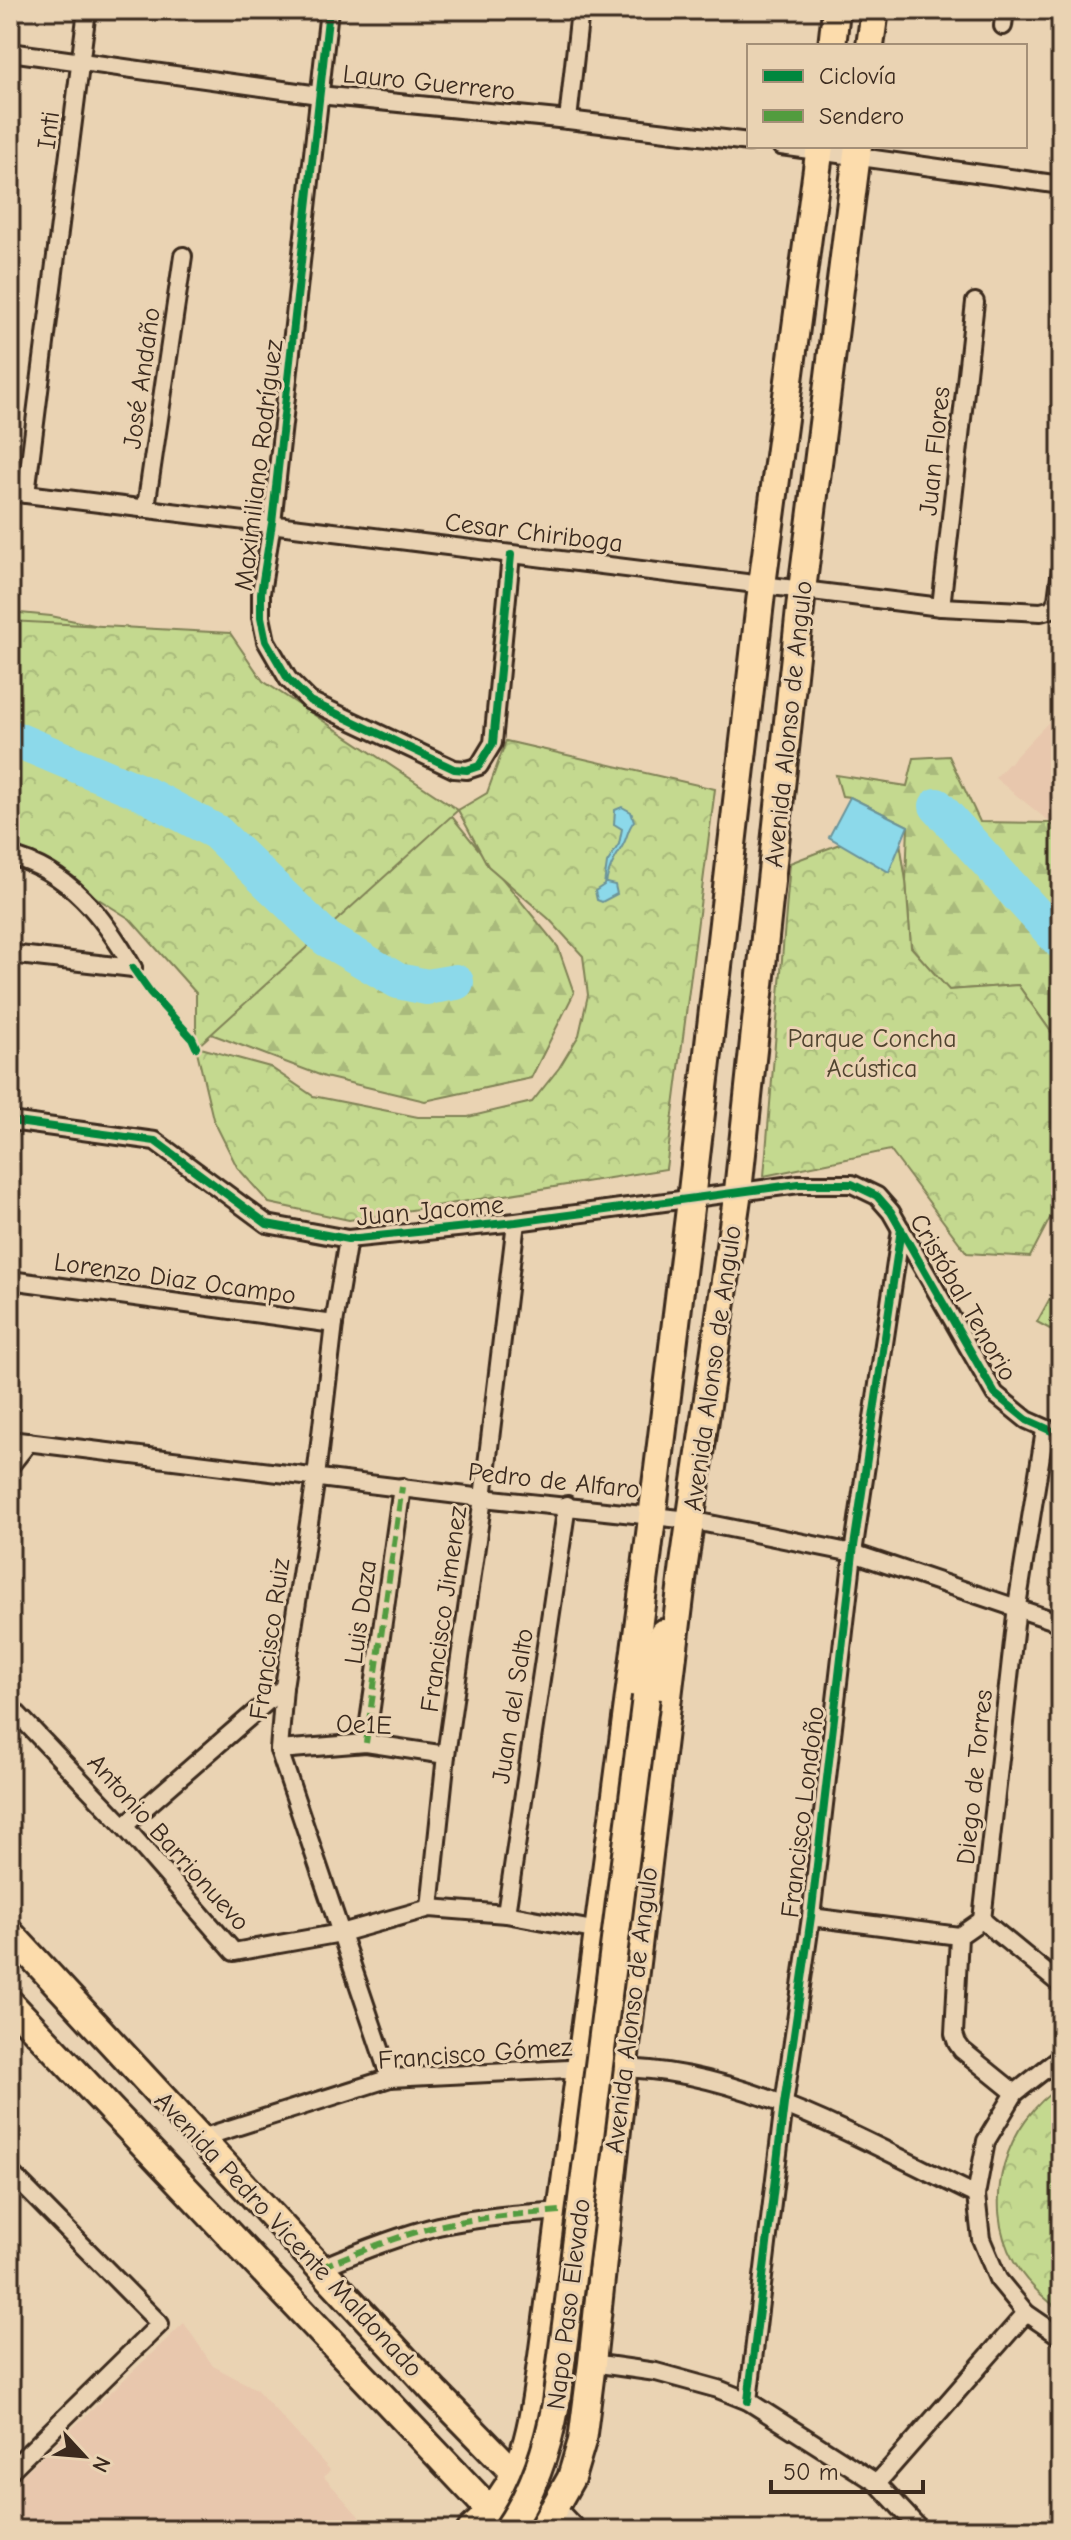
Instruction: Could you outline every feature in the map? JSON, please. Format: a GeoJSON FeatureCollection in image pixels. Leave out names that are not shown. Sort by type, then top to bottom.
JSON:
{"type":"FeatureCollection","features":[{"type":"Feature","properties":{"kind":"main road"},"geometry":{"type":"LineString","coordinates":[[832,44],[836,10]]}},
{"type":"Feature","properties":{"kind":"main road"},"geometry":{"type":"LineString","coordinates":[[870,44],[875,10]]}},
{"type":"Feature","properties":{"kind":"main road","name":"Avenida Alonso de Angulo"},"geometry":{"type":"LineString","coordinates":[[502,2524],[527,2449],[531,2426],[599,1931],[691,1200],[762,585],[820,148]]}},
{"type":"Feature","properties":{"kind":"main road","name":"Avenida Alonso de Angulo"},"geometry":{"type":"LineString","coordinates":[[545,2520],[571,2478],[582,2441],[684,1564],[738,1191],[802,590],[857,150]]}},
{"type":"Feature","properties":{"kind":"main road","name":"Napo Paso Elevado"},"geometry":{"type":"LineString","coordinates":[[646,1692],[684,1564]]}},
{"type":"Feature","properties":{"kind":"main road","name":"Napo Paso Elevado"},"geometry":{"type":"LineString","coordinates":[[502,2524],[521,2508],[539,2471],[556,2403],[646,1692],[646,1567]]}},
{"type":"Feature","properties":{"kind":"main road","name":"Avenida Pedro Vicente Maldonado"},"geometry":{"type":"LineString","coordinates":[[10,1933],[436,2393],[516,2475],[545,2520],[572,2530]]}},
{"type":"Feature","properties":{"kind":"main road","name":"Avenida Pedro Vicente Maldonado"},"geometry":{"type":"LineString","coordinates":[[10,2003],[502,2524]]}},
{"type":"Feature","properties":{"kind":"main road"},"geometry":{"type":"LineString","coordinates":[[471,2530],[502,2524]]}},
{"type":"Feature","properties":{"kind":"street","name":"Inti"},"geometry":{"type":"LineString","coordinates":[[18,493],[87,10]]}},
{"type":"Feature","properties":{"kind":"street","name":"Maximiliano Rodríguez"},"geometry":{"type":"LineString","coordinates":[[329,10],[272,523],[261,593],[261,617],[266,641],[288,679],[310,701],[454,769],[467,770],[479,766],[493,743],[511,555]]}},
{"type":"Feature","properties":{"kind":"street"},"geometry":{"type":"LineString","coordinates":[[568,120],[580,10]]}},
{"type":"Feature","properties":{"kind":"street","name":"Lauro Guerrero"},"geometry":{"type":"LineString","coordinates":[[10,52],[319,95],[747,142]]}},
{"type":"Feature","properties":{"kind":"street"},"geometry":{"type":"LineString","coordinates":[[820,148],[857,150],[1061,185]]}},
{"type":"Feature","properties":{"kind":"street","name":"José Andaño"},"geometry":{"type":"LineString","coordinates":[[146,507],[183,256]]}},
{"type":"Feature","properties":{"kind":"street","name":"Juan Flores"},"geometry":{"type":"LineString","coordinates":[[941,607],[975,302]]}},
{"type":"Feature","properties":{"kind":"street","name":"Cesar Chiriboga"},"geometry":{"type":"LineString","coordinates":[[18,493],[941,607],[1041,612],[1052,609],[1057,600],[1061,569]]}},
{"type":"Feature","properties":{"kind":"street"},"geometry":{"type":"LineString","coordinates":[[10,856],[45,868],[71,887],[113,932],[133,968],[10,954]]}},
{"type":"Feature","properties":{"kind":"street","name":"Juan Jacome"},"geometry":{"type":"LineString","coordinates":[[10,1121],[155,1141],[267,1224],[348,1239],[691,1200]]}},
{"type":"Feature","properties":{"kind":"street","name":"Cristóbal Tenorio"},"geometry":{"type":"LineString","coordinates":[[691,1200],[799,1184],[852,1184],[867,1190],[885,1203],[995,1394],[1016,1413],[1053,1432]]}},
{"type":"Feature","properties":{"kind":"street","name":"Francisco Jimenez"},"geometry":{"type":"LineString","coordinates":[[430,1908],[446,1755],[483,1498],[516,1222]]}},
{"type":"Feature","properties":{"kind":"street","name":"Francisco Londoño"},"geometry":{"type":"LineString","coordinates":[[748,2401],[784,2104],[811,1917],[853,1553],[901,1229]]}},
{"type":"Feature","properties":{"kind":"street","name":"Francisco Ruiz"},"geometry":{"type":"LineString","coordinates":[[348,1239],[284,1687],[279,1750],[390,2078]]}},
{"type":"Feature","properties":{"kind":"street","name":"Lorenzo Diaz Ocampo"},"geometry":{"type":"LineString","coordinates":[[10,1280],[334,1324]]}},
{"type":"Feature","properties":{"kind":"street","name":"Diego de Torres"},"geometry":{"type":"LineString","coordinates":[[982,1920],[1017,1606],[1053,1432]]}},
{"type":"Feature","properties":{"kind":"street","name":"Pedro de Alfaro"},"geometry":{"type":"LineString","coordinates":[[10,1440],[690,1520],[853,1553],[1061,1623]]}},
{"type":"Feature","properties":{"kind":"street"},"geometry":{"type":"LineString","coordinates":[[10,1466],[29,1442]]}},
{"type":"Feature","properties":{"kind":"street","name":"Luis Daza"},"geometry":{"type":"LineString","coordinates":[[366,1743],[402,1487]]}},
{"type":"Feature","properties":{"kind":"street","name":"Juan del Salto"},"geometry":{"type":"LineString","coordinates":[[506,1914],[567,1505]]}},
{"type":"Feature","properties":{"kind":"street"},"geometry":{"type":"LineString","coordinates":[[124,1826],[284,1687]]}},
{"type":"Feature","properties":{"kind":"street","name":"Antonio Barrionuevo"},"geometry":{"type":"LineString","coordinates":[[10,1706],[124,1826],[234,1952],[341,1933],[430,1908],[506,1914],[599,1931]]}},
{"type":"Feature","properties":{"kind":"street","name":"Oe1E"},"geometry":{"type":"LineString","coordinates":[[279,1750],[366,1743],[446,1755]]}},
{"type":"Feature","properties":{"kind":"street"},"geometry":{"type":"LineString","coordinates":[[811,1917],[959,1936],[982,1920],[1061,1984]]}},
{"type":"Feature","properties":{"kind":"street"},"geometry":{"type":"LineString","coordinates":[[959,1936],[954,2034],[957,2043],[1015,2093]]}},
{"type":"Feature","properties":{"kind":"street"},"geometry":{"type":"LineString","coordinates":[[1061,2057],[1015,2093],[986,2141],[976,2195],[981,2239],[998,2279],[1026,2313],[1061,2337]]}},
{"type":"Feature","properties":{"kind":"street","name":"Francisco Gómez"},"geometry":{"type":"LineString","coordinates":[[201,2138],[390,2078],[623,2068],[693,2076],[784,2104],[976,2195]]}},
{"type":"Feature","properties":{"kind":"street"},"geometry":{"type":"LineString","coordinates":[[10,2172],[160,2324],[10,2471]]}},
{"type":"Feature","properties":{"kind":"street"},"geometry":{"type":"LineString","coordinates":[[322,2267],[379,2243],[438,2226],[500,2215],[561,2211]]}},
{"type":"Feature","properties":{"kind":"street"},"geometry":{"type":"LineString","coordinates":[[877,2483],[1026,2313]]}},
{"type":"Feature","properties":{"kind":"street"},"geometry":{"type":"LineString","coordinates":[[592,2363],[656,2372],[748,2401],[877,2483],[921,2530]]}},
{"type":"Feature","properties":{"kind":"shaded area"},"geometry":{"type":"Polygon","coordinates":[[[1061,709],[1061,831],[995,778],[1061,709]]]}},
{"type":"Feature","properties":{"kind":"shaded area"},"geometry":{"type":"Polygon","coordinates":[[[184,2323],[213,2366],[256,2389],[330,2470],[324,2477],[371,2530],[10,2530],[10,2487],[184,2323]]]}},
{"type":"Feature","properties":{"kind":"green space"},"geometry":{"type":"Polygon","coordinates":[[[10,612],[51,616],[132,633],[436,797],[558,947],[574,993],[531,1078],[425,1101],[325,1077],[211,1034],[205,976],[10,824],[10,612]]]}},
{"type":"Feature","properties":{"kind":"green space"},"geometry":{"type":"Polygon","coordinates":[[[10,621],[230,633],[263,681],[458,810],[487,793],[506,741],[715,789],[666,1169],[349,1220],[269,1203],[237,1167],[213,1119],[196,1047],[196,993],[130,919],[10,843],[10,621]],[[458,810],[197,1047],[270,1067],[313,1096],[418,1117],[468,1117],[532,1102],[559,1068],[579,1035],[588,995],[583,956],[549,919],[488,866],[458,810]]]}},
{"type":"Feature","properties":{"kind":"green space"},"geometry":{"type":"Polygon","coordinates":[[[949,756],[980,822],[1050,823],[1061,831],[1061,1046],[1018,985],[948,990],[911,947],[906,881],[908,826],[850,797],[842,796],[836,775],[907,786],[914,758],[949,756]]]}},
{"type":"Feature","properties":{"kind":"green space","name":"Parque Concha Acústica"},"geometry":{"type":"Polygon","coordinates":[[[897,822],[911,947],[949,990],[1018,985],[1061,1046],[1061,1197],[1030,1257],[967,1253],[890,1150],[764,1176],[790,863],[897,822]]]}},
{"type":"Feature","properties":{"kind":"green space"},"geometry":{"type":"Polygon","coordinates":[[[1061,1278],[1061,1335],[1037,1322],[1061,1278]]]}},
{"type":"Feature","properties":{"kind":"green space"},"geometry":{"type":"Polygon","coordinates":[[[1061,2086],[1061,2311],[1035,2289],[1014,2262],[1004,2239],[999,2214],[999,2189],[1013,2141],[1042,2101],[1061,2086]]]}},
{"type":"Feature","properties":{"kind":"water"},"geometry":{"type":"Polygon","coordinates":[[[850,797],[908,826],[889,872],[829,837],[850,797]]]}},
{"type":"Feature","properties":{"kind":"water"},"geometry":{"type":"Polygon","coordinates":[[[622,807],[631,812],[634,821],[607,877],[606,883],[615,885],[617,894],[602,902],[597,900],[595,891],[604,885],[607,863],[619,844],[622,829],[614,824],[615,810],[622,807]]]}},
{"type":"Feature","properties":{"kind":"waterway"},"geometry":{"type":"LineString","coordinates":[[10,737],[143,793],[216,832],[327,939],[398,981],[427,987],[456,982]]}},
{"type":"Feature","properties":{"kind":"waterway"},"geometry":{"type":"LineString","coordinates":[[937,806],[1061,942]]}},
{"type":"Feature","properties":{"kind":"marked path"},"geometry":{"type":"LineString","coordinates":[[366,1743],[402,1487]]}},
{"type":"Feature","properties":{"kind":"marked path"},"geometry":{"type":"LineString","coordinates":[[322,2267],[379,2244],[438,2226],[561,2211]]}},
{"type":"Feature","properties":{"kind":"cycle path"},"geometry":{"type":"LineString","coordinates":[[329,10],[272,523],[261,593],[261,617],[266,641],[288,679],[310,701],[454,769],[467,770],[479,766],[493,743],[511,555]]}},
{"type":"Feature","properties":{"kind":"cycle path"},"geometry":{"type":"LineString","coordinates":[[133,968],[150,992],[192,1038],[196,1047]]}},
{"type":"Feature","properties":{"kind":"cycle path"},"geometry":{"type":"LineString","coordinates":[[10,1121],[155,1141],[267,1224],[348,1239],[516,1222],[799,1184],[852,1184],[877,1196],[891,1212],[995,1394],[1027,1420],[1061,1435]]}},
{"type":"Feature","properties":{"kind":"cycle path"},"geometry":{"type":"LineString","coordinates":[[748,2401],[784,2104],[811,1917],[853,1553],[901,1229]]}}]}
